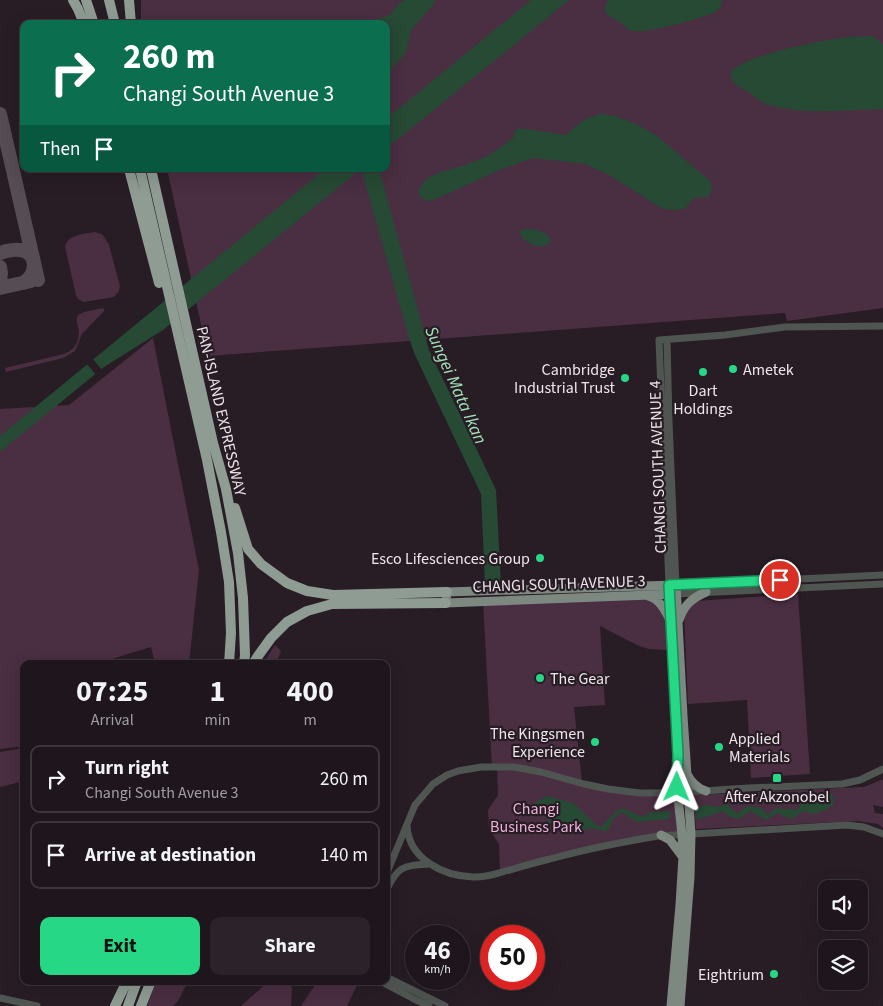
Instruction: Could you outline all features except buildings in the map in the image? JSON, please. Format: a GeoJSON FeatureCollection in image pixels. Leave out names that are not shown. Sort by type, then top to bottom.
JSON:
{"type":"FeatureCollection","features":[{"type":"Feature","properties":{"kind":"highway"},"geometry":{"type":"LineString","coordinates":[[73,0],[82,20]]}},
{"type":"Feature","properties":{"kind":"highway"},"geometry":{"type":"LineString","coordinates":[[86,0],[93,20]]}},
{"type":"Feature","properties":{"kind":"highway"},"geometry":{"type":"LineString","coordinates":[[103,0],[107,20]]}},
{"type":"Feature","properties":{"kind":"highway"},"geometry":{"type":"LineString","coordinates":[[109,0],[114,20]]}},
{"type":"Feature","properties":{"kind":"highway"},"geometry":{"type":"LineString","coordinates":[[129,0],[131,20]]}},
{"type":"Feature","properties":{"kind":"highway"},"geometry":{"type":"LineString","coordinates":[[123,172],[165,294]]}},
{"type":"Feature","properties":{"kind":"highway"},"geometry":{"type":"LineString","coordinates":[[130,172],[146,238]]}},
{"type":"Feature","properties":{"kind":"highway"},"geometry":{"type":"LineString","coordinates":[[141,172],[165,294],[205,452],[221,532],[229,582],[231,633],[229,660]]}},
{"type":"Feature","properties":{"kind":"highway","name":"PAN-ISLAND EXPRESSWAY"},"geometry":{"type":"LineString","coordinates":[[152,172],[213,443],[226,489],[238,553],[243,598],[244,660]]}},
{"type":"Feature","properties":{"kind":"highway"},"geometry":{"type":"LineString","coordinates":[[226,489],[232,499],[248,548],[262,564],[287,583],[307,592],[333,595],[447,592]]}},
{"type":"Feature","properties":{"kind":"highway"},"geometry":{"type":"LineString","coordinates":[[256,660],[287,622],[307,611],[332,604],[446,603]]}},
{"type":"Feature","properties":{"kind":"highway"},"geometry":{"type":"LineString","coordinates":[[115,1006],[125,985]]}},
{"type":"Feature","properties":{"kind":"highway"},"geometry":{"type":"LineString","coordinates":[[128,1006],[136,985]]}},
{"type":"Feature","properties":{"kind":"highway"},"geometry":{"type":"LineString","coordinates":[[141,1006],[149,985]]}},
{"type":"Feature","properties":{"kind":"main road","name":"CHANGI SOUTH AVENUE 3"},"geometry":{"type":"LineString","coordinates":[[447,592],[673,589]]}},
{"type":"Feature","properties":{"kind":"main road","name":"CHANGI SOUTH AVENUE 3"},"geometry":{"type":"LineString","coordinates":[[446,603],[643,594],[673,589]]}},
{"type":"Feature","properties":{"kind":"main road"},"geometry":{"type":"LineString","coordinates":[[671,1006],[681,898],[682,856],[687,834],[678,793],[673,589]]}},
{"type":"Feature","properties":{"kind":"main road"},"geometry":{"type":"LineString","coordinates":[[446,603],[447,592]]}},
{"type":"Feature","properties":{"kind":"main road"},"geometry":{"type":"LineString","coordinates":[[674,621],[686,605],[706,592]]}},
{"type":"Feature","properties":{"kind":"main road"},"geometry":{"type":"LineString","coordinates":[[643,594],[657,600],[674,621],[687,773],[687,834],[690,886],[680,1006]]}},
{"type":"Feature","properties":{"kind":"main road"},"geometry":{"type":"LineString","coordinates":[[687,773],[692,783],[706,791]]}},
{"type":"Feature","properties":{"kind":"main road"},"geometry":{"type":"LineString","coordinates":[[661,835],[670,840],[682,856]]}},
{"type":"Feature","properties":{"kind":"street"},"geometry":{"type":"LineString","coordinates":[[668,340],[785,327],[883,326]]}},
{"type":"Feature","properties":{"kind":"street","name":"CHANGI SOUTH AVENUE 4"},"geometry":{"type":"LineString","coordinates":[[659,340],[668,340],[673,589],[659,340]]}},
{"type":"Feature","properties":{"kind":"street","name":"CHANGI SOUTH AVENUE 3"},"geometry":{"type":"LineString","coordinates":[[673,589],[883,575]]}},
{"type":"Feature","properties":{"kind":"street","name":"CHANGI SOUTH AVENUE 3"},"geometry":{"type":"LineString","coordinates":[[673,589],[706,592],[883,584]]}},
{"type":"Feature","properties":{"kind":"street"},"geometry":{"type":"LineString","coordinates":[[390,865],[415,804],[433,784],[447,775],[458,771],[481,767],[514,767],[542,772],[608,789],[640,793],[678,793],[852,782],[883,769]]}},
{"type":"Feature","properties":{"kind":"street"},"geometry":{"type":"LineString","coordinates":[[407,823],[411,843],[422,859],[440,870],[461,876],[473,877],[488,876],[553,858],[661,835],[855,825],[883,834]]}},
{"type":"Feature","properties":{"kind":"street"},"geometry":{"type":"LineString","coordinates":[[390,884],[393,877],[401,869],[429,864]]}},
{"type":"Feature","properties":{"kind":"street"},"geometry":{"type":"LineString","coordinates":[[390,979],[445,1006]]}},
{"type":"Feature","properties":{"kind":"street"},"geometry":{"type":"LineString","coordinates":[[388,985],[429,1006]]}},
{"type":"Feature","properties":{"kind":"street"},"geometry":{"type":"LineString","coordinates":[[0,998],[38,1006]]}},
{"type":"Feature","properties":{"kind":"green space"},"geometry":{"type":"Polygon","coordinates":[[[141,0],[883,0],[883,308],[787,321],[785,313],[208,356],[168,172],[390,172],[390,20],[141,20],[141,0]]]}},
{"type":"Feature","properties":{"kind":"green space"},"geometry":{"type":"Polygon","coordinates":[[[95,232],[103,235],[109,245],[120,286],[119,291],[114,297],[84,302],[78,299],[76,295],[65,247],[69,239],[73,237],[95,232]]]}},
{"type":"Feature","properties":{"kind":"green space"},"geometry":{"type":"Polygon","coordinates":[[[103,308],[104,311],[82,334],[75,351],[63,358],[6,372],[5,368],[64,354],[71,350],[78,339],[78,315],[103,308]]]}},
{"type":"Feature","properties":{"kind":"green space"},"geometry":{"type":"Polygon","coordinates":[[[153,338],[199,570],[189,660],[154,660],[151,647],[108,660],[20,660],[20,746],[0,749],[0,409],[69,405],[153,338]]]}},
{"type":"Feature","properties":{"kind":"green space"},"geometry":{"type":"Polygon","coordinates":[[[798,594],[810,774],[751,778],[747,700],[688,704],[684,613],[697,601],[798,594]]]}},
{"type":"Feature","properties":{"kind":"green space","name":"Changi Business Park"},"geometry":{"type":"Polygon","coordinates":[[[651,596],[670,620],[669,650],[649,649],[639,646],[600,626],[605,705],[574,707],[582,783],[594,786],[678,793],[682,834],[658,835],[500,872],[499,844],[489,829],[488,810],[498,795],[497,767],[492,767],[483,601],[651,596]]]}},
{"type":"Feature","properties":{"kind":"green space"},"geometry":{"type":"Polygon","coordinates":[[[275,645],[281,651],[278,660],[266,660],[275,645]]]}},
{"type":"Feature","properties":{"kind":"green space"},"geometry":{"type":"Polygon","coordinates":[[[20,749],[20,782],[0,787],[0,752],[20,749]]]}},
{"type":"Feature","properties":{"kind":"green space"},"geometry":{"type":"Polygon","coordinates":[[[883,780],[883,807],[873,805],[875,813],[883,814],[883,828],[878,824],[858,821],[696,829],[693,795],[864,787],[883,780]]]}},
{"type":"Feature","properties":{"kind":"green space"},"geometry":{"type":"Polygon","coordinates":[[[155,985],[186,985],[178,1001],[173,1006],[147,1006],[155,985]]]}},
{"type":"Feature","properties":{"kind":"green space"},"geometry":{"type":"Polygon","coordinates":[[[265,985],[290,985],[292,988],[291,1006],[241,1006],[265,985]]]}},
{"type":"Feature","properties":{"kind":"green space"},"geometry":{"type":"Polygon","coordinates":[[[316,985],[357,985],[347,1006],[301,1006],[316,985]]]}},
{"type":"Feature","properties":{"kind":"shaded area"},"geometry":{"type":"Polygon","coordinates":[[[405,0],[434,0],[435,3],[411,30],[406,53],[390,71],[390,20],[375,20],[390,15],[399,3],[405,0]]]}},
{"type":"Feature","properties":{"kind":"shaded area"},"geometry":{"type":"Polygon","coordinates":[[[531,0],[569,0],[390,146],[390,116],[531,0]]]}},
{"type":"Feature","properties":{"kind":"shaded area"},"geometry":{"type":"Polygon","coordinates":[[[608,0],[722,0],[718,10],[702,17],[662,28],[632,31],[605,12],[608,0]]]}},
{"type":"Feature","properties":{"kind":"shaded area"},"geometry":{"type":"Polygon","coordinates":[[[872,36],[883,45],[883,109],[819,111],[775,107],[763,103],[739,87],[731,77],[730,73],[737,67],[781,50],[845,37],[872,36]]]}},
{"type":"Feature","properties":{"kind":"shaded area"},"geometry":{"type":"Polygon","coordinates":[[[601,114],[615,116],[636,124],[656,135],[710,181],[712,189],[708,197],[694,198],[685,209],[672,210],[661,208],[611,176],[585,164],[533,158],[497,171],[436,199],[427,201],[421,198],[418,191],[426,179],[440,172],[488,156],[513,138],[514,133],[519,128],[566,135],[578,124],[601,114]]]}},
{"type":"Feature","properties":{"kind":"shaded area"},"geometry":{"type":"Polygon","coordinates":[[[321,172],[357,172],[163,330],[104,367],[0,452],[0,436],[321,172]]]}},
{"type":"Feature","properties":{"kind":"shaded area"},"geometry":{"type":"Polygon","coordinates":[[[362,172],[380,172],[429,350],[496,490],[501,584],[485,585],[481,494],[415,355],[362,172]]]}},
{"type":"Feature","properties":{"kind":"shaded area"},"geometry":{"type":"Polygon","coordinates":[[[524,229],[542,232],[550,238],[551,242],[543,246],[529,243],[520,233],[524,229]]]}},
{"type":"Feature","properties":{"kind":"shaded area"},"geometry":{"type":"Polygon","coordinates":[[[819,792],[832,794],[834,804],[826,810],[813,814],[804,811],[791,819],[777,813],[766,820],[750,811],[739,819],[730,817],[723,811],[697,820],[696,810],[704,805],[719,807],[727,804],[737,814],[747,806],[761,808],[767,815],[776,808],[797,810],[805,799],[819,792]]]}},
{"type":"Feature","properties":{"kind":"shaded area"},"geometry":{"type":"Polygon","coordinates":[[[548,796],[575,804],[595,824],[601,827],[619,809],[627,810],[642,817],[651,812],[670,811],[670,819],[636,822],[622,812],[615,817],[607,831],[588,828],[583,832],[547,824],[549,819],[535,813],[534,803],[548,796]]]}},
{"type":"Feature","properties":{"kind":"pier"},"geometry":{"type":"Polygon","coordinates":[[[92,358],[103,371],[97,376],[86,363],[92,358]]]}},
{"type":"Feature","properties":{"kind":"taxiway"},"geometry":{"type":"LineString","coordinates":[[0,114],[38,280]]}},
{"type":"Feature","properties":{"kind":"taxiway"},"geometry":{"type":"LineString","coordinates":[[0,253],[17,250],[30,255],[33,259],[33,269],[28,279],[23,283]]}},
{"type":"Feature","properties":{"kind":"taxiway"},"geometry":{"type":"LineString","coordinates":[[0,267],[0,281]]}},
{"type":"Feature","properties":{"kind":"taxiway"},"geometry":{"type":"LineString","coordinates":[[0,288],[31,281]]}},
{"type":"Feature","properties":{"kind":"place","name":"Ametek"},"geometry":{"type":"Point","coordinates":[733,369]}},
{"type":"Feature","properties":{"kind":"place","name":"Dart Holdings"},"geometry":{"type":"Point","coordinates":[703,372]}},
{"type":"Feature","properties":{"kind":"place","name":"Cambridge Industrial Trust"},"geometry":{"type":"Point","coordinates":[625,378]}},
{"type":"Feature","properties":{"kind":"place","name":"Esco Lifesciences Group"},"geometry":{"type":"Point","coordinates":[540,558]}},
{"type":"Feature","properties":{"kind":"place","name":"The Gear"},"geometry":{"type":"Point","coordinates":[540,678]}},
{"type":"Feature","properties":{"kind":"place","name":"The Kingsmen Experience"},"geometry":{"type":"Point","coordinates":[595,742]}},
{"type":"Feature","properties":{"kind":"place","name":"Applied Materials"},"geometry":{"type":"Point","coordinates":[719,747]}},
{"type":"Feature","properties":{"kind":"place","name":"After Akzonobel"},"geometry":{"type":"Point","coordinates":[777,778]}},
{"type":"Feature","properties":{"kind":"place","name":"Eightrium"},"geometry":{"type":"Point","coordinates":[774,974]}},
{"type":"Feature","properties":{"kind":"route"},"geometry":{"type":"LineString","coordinates":[[677,787],[678,755],[669,585],[780,580]]}},
{"type":"Feature","properties":{"kind":"water label","name":"Sungei Mata Ikan"},"geometry":{"type":"Point","coordinates":[456,385]}}]}
